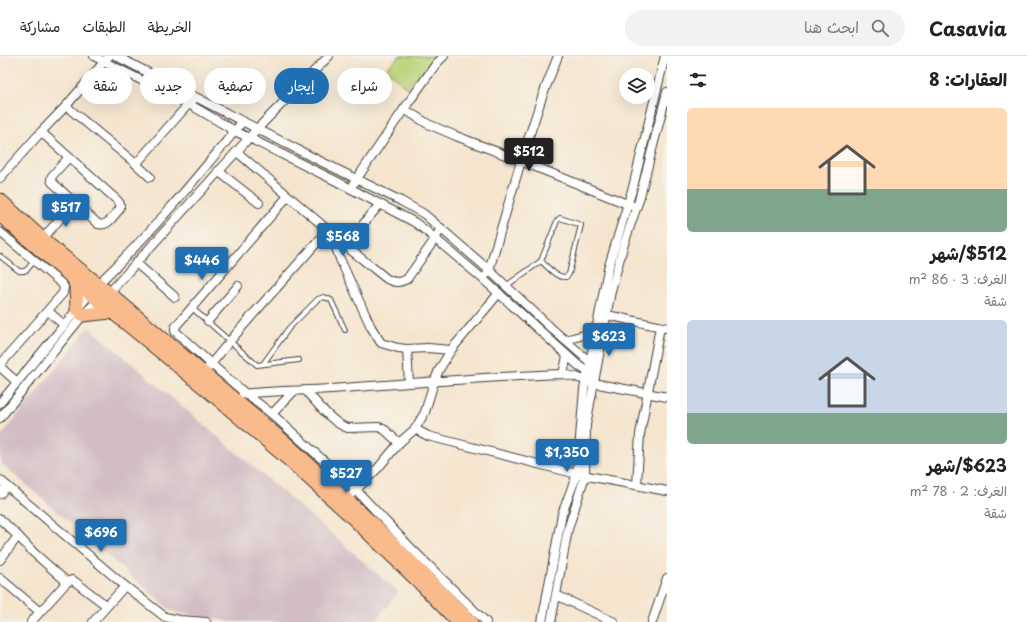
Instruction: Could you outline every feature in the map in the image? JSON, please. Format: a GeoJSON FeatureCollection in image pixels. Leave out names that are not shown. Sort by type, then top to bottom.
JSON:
{"type":"FeatureCollection","features":[{"type":"Feature","properties":{"kind":"main road"},"geometry":{"type":"LineString","coordinates":[[0,200],[42,248],[74,279],[99,292],[114,312],[288,459],[353,518],[458,622]]}},
{"type":"Feature","properties":{"kind":"main road"},"geometry":{"type":"LineString","coordinates":[[0,215],[99,292],[207,368],[230,396],[287,444],[347,499],[471,622]]}},
{"type":"Feature","properties":{"kind":"main road"},"geometry":{"type":"LineString","coordinates":[[74,279],[80,312],[114,312]]}},
{"type":"Feature","properties":{"kind":"street"},"geometry":{"type":"LineString","coordinates":[[94,56],[107,59],[140,77]]}},
{"type":"Feature","properties":{"kind":"street"},"geometry":{"type":"LineString","coordinates":[[116,56],[140,68]]}},
{"type":"Feature","properties":{"kind":"street"},"geometry":{"type":"LineString","coordinates":[[0,418],[80,312],[99,292],[136,263],[257,129],[329,56]]}},
{"type":"Feature","properties":{"kind":"street"},"geometry":{"type":"LineString","coordinates":[[350,188],[436,64],[444,56]]}},
{"type":"Feature","properties":{"kind":"street"},"geometry":{"type":"LineString","coordinates":[[483,279],[489,270],[521,161],[542,97],[558,56]]}},
{"type":"Feature","properties":{"kind":"street"},"geometry":{"type":"LineString","coordinates":[[591,373],[607,315],[611,291],[632,207],[634,187],[665,56]]}},
{"type":"Feature","properties":{"kind":"street"},"geometry":{"type":"LineString","coordinates":[[0,178],[107,59]]}},
{"type":"Feature","properties":{"kind":"street"},"geometry":{"type":"LineString","coordinates":[[551,622],[568,529],[581,475],[597,326],[608,270],[632,207],[639,200],[667,92]]}},
{"type":"Feature","properties":{"kind":"street"},"geometry":{"type":"LineString","coordinates":[[196,98],[424,214],[489,270],[565,340],[591,373]]}},
{"type":"Feature","properties":{"kind":"street"},"geometry":{"type":"LineString","coordinates":[[136,164],[189,104],[250,138],[414,222],[483,279],[580,367],[591,373],[648,393],[667,397]]}},
{"type":"Feature","properties":{"kind":"street"},"geometry":{"type":"LineString","coordinates":[[66,106],[150,177]]}},
{"type":"Feature","properties":{"kind":"street"},"geometry":{"type":"LineString","coordinates":[[404,109],[428,124],[632,207]]}},
{"type":"Feature","properties":{"kind":"street"},"geometry":{"type":"LineString","coordinates":[[99,292],[110,272],[150,231],[210,162],[243,121]]}},
{"type":"Feature","properties":{"kind":"street"},"geometry":{"type":"LineString","coordinates":[[41,132],[69,157],[118,201],[120,207],[104,226],[100,225],[52,182],[52,176],[69,157]]}},
{"type":"Feature","properties":{"kind":"street"},"geometry":{"type":"LineString","coordinates":[[237,152],[345,246],[394,283],[407,279],[441,228]]}},
{"type":"Feature","properties":{"kind":"street"},"geometry":{"type":"LineString","coordinates":[[218,171],[259,203]]}},
{"type":"Feature","properties":{"kind":"street"},"geometry":{"type":"LineString","coordinates":[[288,196],[192,307],[175,328],[175,331],[207,368],[246,394],[272,414],[356,490],[409,546],[486,622]]}},
{"type":"Feature","properties":{"kind":"street"},"geometry":{"type":"LineString","coordinates":[[42,248],[74,203]]}},
{"type":"Feature","properties":{"kind":"street"},"geometry":{"type":"LineString","coordinates":[[345,246],[380,204]]}},
{"type":"Feature","properties":{"kind":"street"},"geometry":{"type":"LineString","coordinates":[[0,232],[42,248],[64,286],[62,293],[48,311],[0,366],[18,382]]}},
{"type":"Feature","properties":{"kind":"street"},"geometry":{"type":"LineString","coordinates":[[207,368],[229,341],[330,232]]}},
{"type":"Feature","properties":{"kind":"street"},"geometry":{"type":"LineString","coordinates":[[330,232],[340,259],[371,327],[381,343],[398,348],[452,350]]}},
{"type":"Feature","properties":{"kind":"street"},"geometry":{"type":"LineString","coordinates":[[136,263],[175,297]]}},
{"type":"Feature","properties":{"kind":"street"},"geometry":{"type":"LineString","coordinates":[[208,321],[238,286]]}},
{"type":"Feature","properties":{"kind":"street"},"geometry":{"type":"LineString","coordinates":[[347,499],[415,429],[425,412],[439,370],[462,337],[499,293]]}},
{"type":"Feature","properties":{"kind":"street"},"geometry":{"type":"LineString","coordinates":[[48,311],[64,325]]}},
{"type":"Feature","properties":{"kind":"street"},"geometry":{"type":"LineString","coordinates":[[0,403],[64,325],[80,312]]}},
{"type":"Feature","properties":{"kind":"street"},"geometry":{"type":"LineString","coordinates":[[607,315],[663,327],[640,434],[637,485]]}},
{"type":"Feature","properties":{"kind":"street"},"geometry":{"type":"LineString","coordinates":[[565,340],[584,335],[597,326]]}},
{"type":"Feature","properties":{"kind":"street"},"geometry":{"type":"LineString","coordinates":[[407,348],[409,383]]}},
{"type":"Feature","properties":{"kind":"street"},"geometry":{"type":"LineString","coordinates":[[563,374],[567,356]]}},
{"type":"Feature","properties":{"kind":"street"},"geometry":{"type":"LineString","coordinates":[[230,396],[258,392],[306,391],[563,374],[576,377],[591,373]]}},
{"type":"Feature","properties":{"kind":"street"},"geometry":{"type":"LineString","coordinates":[[272,414],[294,391]]}},
{"type":"Feature","properties":{"kind":"street"},"geometry":{"type":"LineString","coordinates":[[306,391],[340,425],[348,428],[379,426],[400,443]]}},
{"type":"Feature","properties":{"kind":"street"},"geometry":{"type":"LineString","coordinates":[[415,429],[428,436],[581,475],[667,490]]}},
{"type":"Feature","properties":{"kind":"street"},"geometry":{"type":"LineString","coordinates":[[542,622],[562,514],[581,475]]}},
{"type":"Feature","properties":{"kind":"street"},"geometry":{"type":"LineString","coordinates":[[0,480],[163,619],[206,622]]}},
{"type":"Feature","properties":{"kind":"street"},"geometry":{"type":"LineString","coordinates":[[0,494],[7,486]]}},
{"type":"Feature","properties":{"kind":"street"},"geometry":{"type":"LineString","coordinates":[[0,519],[34,553],[67,582]]}},
{"type":"Feature","properties":{"kind":"street"},"geometry":{"type":"LineString","coordinates":[[0,560],[18,536]]}},
{"type":"Feature","properties":{"kind":"street"},"geometry":{"type":"LineString","coordinates":[[0,578],[40,612]]}},
{"type":"Feature","properties":{"kind":"street"},"geometry":{"type":"LineString","coordinates":[[652,622],[667,578]]}},
{"type":"Feature","properties":{"kind":"street"},"geometry":{"type":"LineString","coordinates":[[31,622],[67,582],[72,580],[107,606]]}},
{"type":"Feature","properties":{"kind":"street"},"geometry":{"type":"LineString","coordinates":[[93,622],[125,586]]}},
{"type":"Feature","properties":{"kind":"street"},"geometry":{"type":"LineString","coordinates":[[556,595],[614,622]]}},
{"type":"Feature","properties":{"kind":"lane"},"geometry":{"type":"LineString","coordinates":[[506,286],[541,260],[557,221],[560,218],[581,225],[569,274],[566,277],[561,278],[541,260]]}},
{"type":"Feature","properties":{"kind":"lane"},"geometry":{"type":"LineString","coordinates":[[0,256],[22,272],[28,269],[42,248]]}},
{"type":"Feature","properties":{"kind":"lane"},"geometry":{"type":"LineString","coordinates":[[263,364],[290,328],[318,299],[324,297],[331,300],[345,330]]}},
{"type":"Feature","properties":{"kind":"lane"},"geometry":{"type":"LineString","coordinates":[[192,307],[257,365],[299,360]]}},
{"type":"Feature","properties":{"kind":"shaded area"},"geometry":{"type":"Polygon","coordinates":[[[89,327],[398,592],[375,622],[231,622],[175,612],[169,609],[0,462],[0,437],[89,327]]]}},
{"type":"Feature","properties":{"kind":"green space"},"geometry":{"type":"Polygon","coordinates":[[[399,56],[438,56],[406,88],[392,75],[392,68],[387,68],[399,56]]]}}]}
